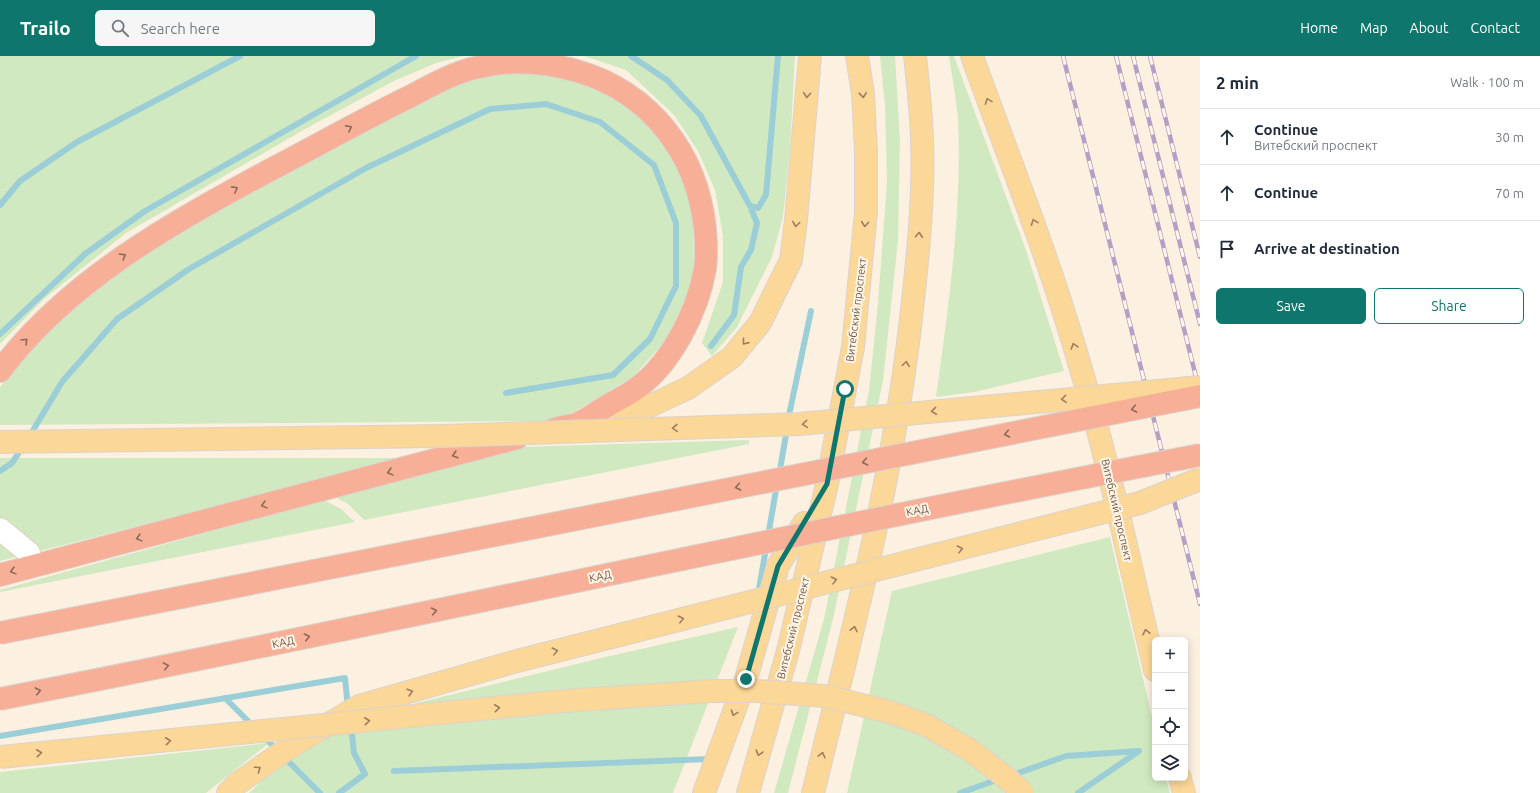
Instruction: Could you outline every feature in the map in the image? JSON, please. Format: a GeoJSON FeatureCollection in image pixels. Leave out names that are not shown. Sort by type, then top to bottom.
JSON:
{"type":"FeatureCollection","features":[{"type":"Feature","properties":{"kind":"highway"},"geometry":{"type":"LineString","coordinates":[[0,371],[11,356],[55,310],[114,262],[218,198],[386,108],[453,75],[480,66],[515,62],[555,64],[586,73],[613,84],[647,108],[682,152],[696,184],[703,211],[706,240],[705,267],[696,301],[682,335],[659,366],[639,387],[576,424],[481,447],[0,575]]}},
{"type":"Feature","properties":{"kind":"highway"},"geometry":{"type":"LineString","coordinates":[[0,632],[1200,396]]}},
{"type":"Feature","properties":{"kind":"highway","name":"КАД"},"geometry":{"type":"LineString","coordinates":[[0,699],[198,660],[984,496],[1200,455]]}},
{"type":"Feature","properties":{"kind":"main road"},"geometry":{"type":"LineString","coordinates":[[576,424],[652,405],[688,388],[732,357],[760,323],[791,260],[796,220],[810,56]]}},
{"type":"Feature","properties":{"kind":"main road","name":"Витебский проспект"},"geometry":{"type":"LineString","coordinates":[[748,793],[789,647],[827,484],[853,347],[866,212],[866,152],[863,94],[857,56]]}},
{"type":"Feature","properties":{"kind":"main road"},"geometry":{"type":"LineString","coordinates":[[813,793],[852,636],[886,482],[902,395],[917,264],[922,203],[922,138],[915,56]]}},
{"type":"Feature","properties":{"kind":"main road","name":"Витебский проспект"},"geometry":{"type":"LineString","coordinates":[[972,56],[1039,235],[1073,342],[1107,464],[1152,657]]}},
{"type":"Feature","properties":{"kind":"main road"},"geometry":{"type":"LineString","coordinates":[[0,442],[443,436],[799,424],[1200,387]]}},
{"type":"Feature","properties":{"kind":"main road"},"geometry":{"type":"LineString","coordinates":[[228,793],[238,783],[290,747],[359,706],[517,661],[1140,503],[1200,479]]}},
{"type":"Feature","properties":{"kind":"main road"},"geometry":{"type":"LineString","coordinates":[[704,793],[746,679],[778,566],[827,484]]}},
{"type":"Feature","properties":{"kind":"main road"},"geometry":{"type":"LineString","coordinates":[[0,757],[563,701],[712,691],[757,691],[825,696],[890,712],[926,725],[970,750],[1009,780],[1023,793]]}},
{"type":"Feature","properties":{"kind":"main road"},"geometry":{"type":"LineString","coordinates":[[1181,781],[1184,793]]}},
{"type":"Feature","properties":{"kind":"lane"},"geometry":{"type":"LineString","coordinates":[[0,529],[29,553]]}},
{"type":"Feature","properties":{"kind":"green space"},"geometry":{"type":"Polygon","coordinates":[[[0,56],[463,56],[436,63],[394,81],[307,128],[126,233],[44,299],[0,344],[0,56]]]}},
{"type":"Feature","properties":{"kind":"green space"},"geometry":{"type":"Polygon","coordinates":[[[584,56],[795,56],[790,149],[783,217],[772,257],[737,327],[712,356],[702,343],[723,282],[723,236],[715,190],[698,151],[674,115],[626,70],[584,56]]]}},
{"type":"Feature","properties":{"kind":"green space"},"geometry":{"type":"Polygon","coordinates":[[[880,56],[895,56],[900,140],[898,241],[883,381],[833,619],[788,793],[774,793],[824,619],[869,390],[878,303],[887,182],[885,106],[880,56]]]}},
{"type":"Feature","properties":{"kind":"green space"},"geometry":{"type":"Polygon","coordinates":[[[949,56],[954,56],[1027,253],[1064,371],[974,392],[936,397],[950,293],[958,189],[958,119],[949,56]]]}},
{"type":"Feature","properties":{"kind":"green space"},"geometry":{"type":"Polygon","coordinates":[[[488,73],[553,73],[602,91],[634,111],[673,153],[688,192],[693,224],[694,268],[687,299],[667,339],[633,377],[558,421],[0,425],[0,387],[22,357],[52,326],[128,263],[223,207],[459,80],[488,73]]]}},
{"type":"Feature","properties":{"kind":"green space"},"geometry":{"type":"Polygon","coordinates":[[[749,440],[749,444],[364,520],[348,504],[335,497],[518,447],[749,440]]]}},
{"type":"Feature","properties":{"kind":"green space"},"geometry":{"type":"Polygon","coordinates":[[[0,458],[407,458],[0,561],[0,458]]]}},
{"type":"Feature","properties":{"kind":"green space"},"geometry":{"type":"Polygon","coordinates":[[[324,500],[341,509],[355,522],[0,592],[0,590],[324,500]]]}},
{"type":"Feature","properties":{"kind":"green space"},"geometry":{"type":"Polygon","coordinates":[[[1110,537],[1152,717],[1152,781],[1167,781],[1170,793],[847,793],[892,591],[1110,537]]]}},
{"type":"Feature","properties":{"kind":"green space"},"geometry":{"type":"Polygon","coordinates":[[[738,627],[673,793],[249,793],[283,760],[320,739],[392,709],[601,658],[738,627]]]}},
{"type":"Feature","properties":{"kind":"green space"},"geometry":{"type":"Polygon","coordinates":[[[269,743],[206,793],[0,793],[0,772],[269,743]]]}},
{"type":"Feature","properties":{"kind":"waterway"},"geometry":{"type":"LineString","coordinates":[[0,205],[20,181],[77,142],[240,56]]}},
{"type":"Feature","properties":{"kind":"waterway"},"geometry":{"type":"LineString","coordinates":[[0,334],[85,254],[145,211],[416,56]]}},
{"type":"Feature","properties":{"kind":"waterway"},"geometry":{"type":"LineString","coordinates":[[631,56],[667,80],[701,116],[750,206],[757,223],[751,250],[741,267],[734,315],[711,346]]}},
{"type":"Feature","properties":{"kind":"waterway"},"geometry":{"type":"LineString","coordinates":[[750,206],[758,208],[766,195],[778,56]]}},
{"type":"Feature","properties":{"kind":"waterway"},"geometry":{"type":"LineString","coordinates":[[29,437],[62,382],[117,319],[189,269],[366,168],[490,109],[546,104],[600,122],[654,165],[676,223],[676,286],[650,339],[613,375],[506,393]]}},
{"type":"Feature","properties":{"kind":"waterway"},"geometry":{"type":"LineString","coordinates":[[788,420],[811,311]]}},
{"type":"Feature","properties":{"kind":"waterway"},"geometry":{"type":"LineString","coordinates":[[779,475],[787,429]]}},
{"type":"Feature","properties":{"kind":"waterway"},"geometry":{"type":"LineString","coordinates":[[0,471],[12,463],[23,446]]}},
{"type":"Feature","properties":{"kind":"waterway"},"geometry":{"type":"LineString","coordinates":[[758,595],[777,484]]}},
{"type":"Feature","properties":{"kind":"waterway"},"geometry":{"type":"LineString","coordinates":[[0,736],[345,678],[348,708]]}},
{"type":"Feature","properties":{"kind":"waterway"},"geometry":{"type":"LineString","coordinates":[[225,698],[254,727]]}},
{"type":"Feature","properties":{"kind":"waterway"},"geometry":{"type":"LineString","coordinates":[[339,793],[365,774],[354,753],[351,725]]}},
{"type":"Feature","properties":{"kind":"waterway"},"geometry":{"type":"LineString","coordinates":[[263,736],[320,793]]}},
{"type":"Feature","properties":{"kind":"waterway"},"geometry":{"type":"LineString","coordinates":[[1010,776],[1066,756],[1139,751],[1078,793]]}},
{"type":"Feature","properties":{"kind":"waterway"},"geometry":{"type":"LineString","coordinates":[[394,771],[710,759]]}},
{"type":"Feature","properties":{"kind":"waterway"},"geometry":{"type":"LineString","coordinates":[[960,793],[999,779]]}},
{"type":"Feature","properties":{"kind":"railway"},"geometry":{"type":"LineString","coordinates":[[1063,56],[1200,604]]}},
{"type":"Feature","properties":{"kind":"railway"},"geometry":{"type":"LineString","coordinates":[[1116,56],[1200,393]]}},
{"type":"Feature","properties":{"kind":"railway"},"geometry":{"type":"LineString","coordinates":[[1133,56],[1200,324]]}},
{"type":"Feature","properties":{"kind":"railway"},"geometry":{"type":"LineString","coordinates":[[1150,56],[1200,257]]}},
{"type":"Feature","properties":{"kind":"route"},"geometry":{"type":"LineString","coordinates":[[746,679],[778,566],[827,484],[845,389]]}}]}
